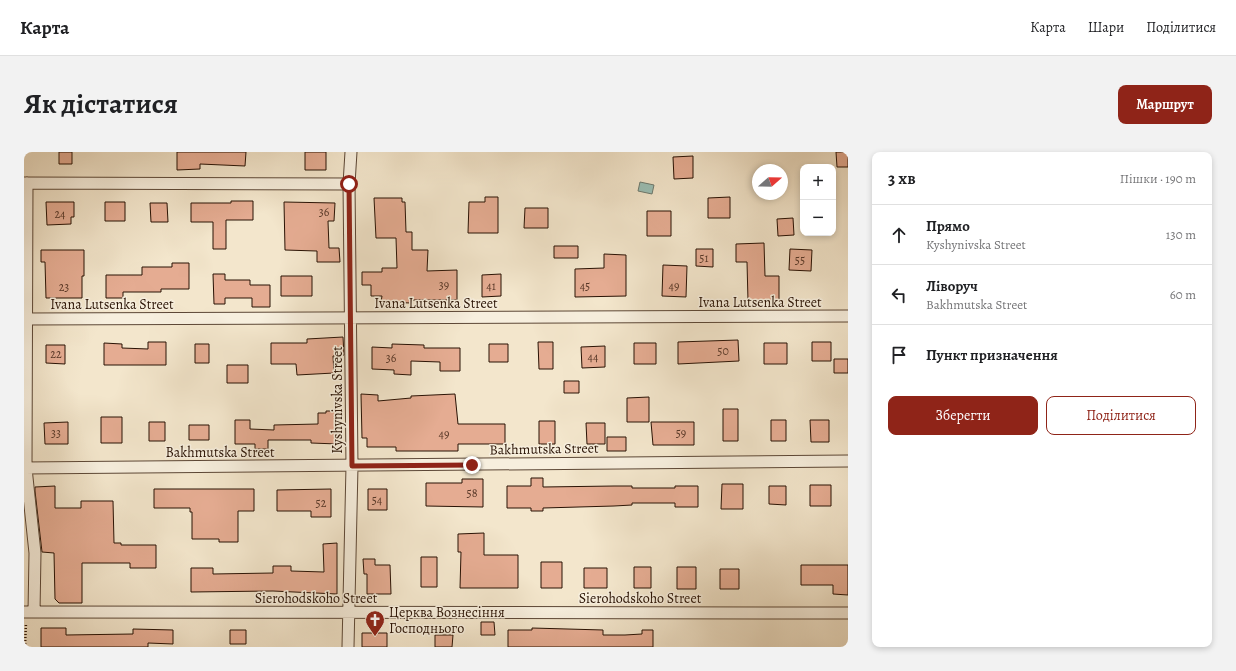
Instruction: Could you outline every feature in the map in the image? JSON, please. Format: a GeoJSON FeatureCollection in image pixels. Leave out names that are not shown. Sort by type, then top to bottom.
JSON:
{"type":"FeatureCollection","features":[{"type":"Feature","properties":{"kind":"street","name":"Kyshynivska Street"},"geometry":{"type":"LineString","coordinates":[[348,647],[352,466],[349,184],[351,152]]}},
{"type":"Feature","properties":{"kind":"street"},"geometry":{"type":"LineString","coordinates":[[28,612],[35,553],[25,468],[25,183],[349,184]]}},
{"type":"Feature","properties":{"kind":"street","name":"Ivana Lutsenka Street"},"geometry":{"type":"LineString","coordinates":[[25,319],[848,316]]}},
{"type":"Feature","properties":{"kind":"street","name":"Bakhmutska Street"},"geometry":{"type":"LineString","coordinates":[[25,468],[848,461]]}},
{"type":"Feature","properties":{"kind":"street","name":"Sierohodskoho Street"},"geometry":{"type":"LineString","coordinates":[[28,612],[848,613]]}},
{"type":"Feature","properties":{"kind":"path"},"geometry":{"type":"LineString","coordinates":[[25,647],[28,612]]}},
{"type":"Feature","properties":{"kind":"water"},"geometry":{"type":"Polygon","coordinates":[[[640,182],[654,185],[652,194],[638,191],[640,182]]]}},
{"type":"Feature","properties":{"kind":"building"},"geometry":{"type":"Polygon","coordinates":[[[59,152],[72,152],[72,164],[59,164],[59,152]]]}},
{"type":"Feature","properties":{"kind":"building"},"geometry":{"type":"Polygon","coordinates":[[[177,152],[246,152],[245,166],[200,164],[200,169],[177,170],[177,152]]]}},
{"type":"Feature","properties":{"kind":"building"},"geometry":{"type":"Polygon","coordinates":[[[305,152],[326,152],[326,170],[305,170],[305,152]]]}},
{"type":"Feature","properties":{"kind":"building"},"geometry":{"type":"Polygon","coordinates":[[[836,152],[848,152],[848,167],[837,167],[836,152]]]}},
{"type":"Feature","properties":{"kind":"building"},"geometry":{"type":"Polygon","coordinates":[[[693,156],[693,178],[674,179],[673,157],[693,156]]]}},
{"type":"Feature","properties":{"kind":"building"},"geometry":{"type":"Polygon","coordinates":[[[485,197],[498,197],[498,233],[468,233],[469,202],[485,202],[485,197]]]}},
{"type":"Feature","properties":{"kind":"building"},"geometry":{"type":"Polygon","coordinates":[[[730,197],[730,218],[708,218],[708,198],[730,197]]]}},
{"type":"Feature","properties":{"kind":"building"},"geometry":{"type":"Polygon","coordinates":[[[374,198],[402,198],[402,202],[405,202],[406,232],[412,232],[412,250],[428,250],[427,271],[457,270],[457,300],[411,300],[411,303],[381,302],[382,296],[371,296],[371,285],[362,285],[362,272],[382,272],[382,268],[397,268],[396,238],[376,238],[374,198]]]}},
{"type":"Feature","properties":{"kind":"building"},"geometry":{"type":"Polygon","coordinates":[[[231,201],[253,201],[253,220],[226,220],[226,249],[213,249],[213,222],[191,222],[191,203],[231,203],[231,201]]]}},
{"type":"Feature","properties":{"kind":"building"},"geometry":{"type":"Polygon","coordinates":[[[46,202],[74,202],[74,217],[71,217],[71,224],[47,225],[46,202]]]}},
{"type":"Feature","properties":{"kind":"building"},"geometry":{"type":"Polygon","coordinates":[[[105,202],[125,202],[125,221],[105,221],[105,202]]]}},
{"type":"Feature","properties":{"kind":"building"},"geometry":{"type":"Polygon","coordinates":[[[284,202],[335,203],[334,221],[328,221],[329,248],[339,248],[340,262],[317,262],[317,251],[285,250],[284,202]]]}},
{"type":"Feature","properties":{"kind":"building"},"geometry":{"type":"Polygon","coordinates":[[[150,203],[167,203],[168,222],[151,222],[150,203]]]}},
{"type":"Feature","properties":{"kind":"building"},"geometry":{"type":"Polygon","coordinates":[[[525,208],[548,208],[548,228],[524,228],[525,208]]]}},
{"type":"Feature","properties":{"kind":"building"},"geometry":{"type":"Polygon","coordinates":[[[647,211],[671,211],[671,236],[647,236],[647,211]]]}},
{"type":"Feature","properties":{"kind":"building"},"geometry":{"type":"Polygon","coordinates":[[[793,218],[794,235],[778,236],[777,219],[793,218]]]}},
{"type":"Feature","properties":{"kind":"building"},"geometry":{"type":"Polygon","coordinates":[[[764,243],[765,276],[779,276],[779,301],[748,301],[747,262],[736,262],[736,244],[764,243]]]}},
{"type":"Feature","properties":{"kind":"building"},"geometry":{"type":"Polygon","coordinates":[[[554,246],[578,246],[578,258],[554,258],[554,246]]]}},
{"type":"Feature","properties":{"kind":"building"},"geometry":{"type":"Polygon","coordinates":[[[696,249],[713,249],[713,267],[696,266],[696,249]]]}},
{"type":"Feature","properties":{"kind":"building"},"geometry":{"type":"Polygon","coordinates":[[[790,249],[812,250],[811,271],[789,270],[790,249]]]}},
{"type":"Feature","properties":{"kind":"building"},"geometry":{"type":"Polygon","coordinates":[[[41,250],[84,250],[82,298],[46,298],[45,262],[41,262],[41,250]]]}},
{"type":"Feature","properties":{"kind":"building"},"geometry":{"type":"Polygon","coordinates":[[[604,254],[626,255],[626,296],[575,297],[575,269],[604,268],[604,254]]]}},
{"type":"Feature","properties":{"kind":"building"},"geometry":{"type":"Polygon","coordinates":[[[172,263],[189,263],[189,289],[161,289],[161,292],[123,292],[123,298],[106,298],[106,275],[142,275],[142,267],[172,267],[172,263]]]}},
{"type":"Feature","properties":{"kind":"building"},"geometry":{"type":"Polygon","coordinates":[[[663,265],[687,266],[686,297],[662,296],[663,265]]]}},
{"type":"Feature","properties":{"kind":"building"},"geometry":{"type":"Polygon","coordinates":[[[213,274],[225,274],[225,280],[250,280],[250,285],[270,285],[270,307],[252,307],[252,298],[225,298],[225,304],[214,304],[213,274]]]}},
{"type":"Feature","properties":{"kind":"building"},"geometry":{"type":"Polygon","coordinates":[[[501,274],[501,296],[482,297],[482,275],[501,274]]]}},
{"type":"Feature","properties":{"kind":"building"},"geometry":{"type":"Polygon","coordinates":[[[281,276],[312,276],[312,296],[281,296],[281,276]]]}},
{"type":"Feature","properties":{"kind":"building"},"geometry":{"type":"Polygon","coordinates":[[[343,337],[344,355],[333,356],[334,373],[297,375],[296,364],[271,364],[271,343],[307,343],[307,339],[343,337]]]}},
{"type":"Feature","properties":{"kind":"building"},"geometry":{"type":"Polygon","coordinates":[[[738,340],[739,361],[678,364],[678,342],[738,340]]]}},
{"type":"Feature","properties":{"kind":"building"},"geometry":{"type":"Polygon","coordinates":[[[148,342],[166,342],[166,365],[104,365],[104,343],[122,344],[122,348],[148,349],[148,342]]]}},
{"type":"Feature","properties":{"kind":"building"},"geometry":{"type":"Polygon","coordinates":[[[538,342],[553,342],[553,369],[539,369],[538,342]]]}},
{"type":"Feature","properties":{"kind":"building"},"geometry":{"type":"Polygon","coordinates":[[[812,342],[831,342],[831,361],[812,361],[812,342]]]}},
{"type":"Feature","properties":{"kind":"building"},"geometry":{"type":"Polygon","coordinates":[[[634,343],[656,343],[656,364],[634,364],[634,343]]]}},
{"type":"Feature","properties":{"kind":"building"},"geometry":{"type":"Polygon","coordinates":[[[764,343],[787,343],[787,364],[764,364],[764,343]]]}},
{"type":"Feature","properties":{"kind":"building"},"geometry":{"type":"Polygon","coordinates":[[[195,344],[209,344],[209,363],[195,363],[195,344]]]}},
{"type":"Feature","properties":{"kind":"building"},"geometry":{"type":"Polygon","coordinates":[[[392,344],[424,345],[424,348],[460,348],[460,371],[440,371],[440,362],[411,361],[411,375],[394,374],[394,370],[372,369],[372,347],[392,348],[392,344]]]}},
{"type":"Feature","properties":{"kind":"building"},"geometry":{"type":"Polygon","coordinates":[[[489,344],[508,344],[508,362],[489,362],[489,344]]]}},
{"type":"Feature","properties":{"kind":"building"},"geometry":{"type":"Polygon","coordinates":[[[46,345],[65,345],[65,364],[46,363],[46,345]]]}},
{"type":"Feature","properties":{"kind":"building"},"geometry":{"type":"Polygon","coordinates":[[[605,346],[605,367],[582,368],[581,347],[605,346]]]}},
{"type":"Feature","properties":{"kind":"building"},"geometry":{"type":"Polygon","coordinates":[[[834,359],[848,359],[848,373],[834,373],[834,359]]]}},
{"type":"Feature","properties":{"kind":"building"},"geometry":{"type":"Polygon","coordinates":[[[227,365],[248,365],[248,383],[227,383],[227,365]]]}},
{"type":"Feature","properties":{"kind":"building"},"geometry":{"type":"Polygon","coordinates":[[[564,381],[579,381],[579,393],[564,393],[564,381]]]}},
{"type":"Feature","properties":{"kind":"building"},"geometry":{"type":"Polygon","coordinates":[[[361,394],[378,395],[378,401],[411,398],[411,396],[455,394],[458,424],[505,424],[505,444],[458,444],[458,451],[396,451],[396,447],[367,447],[367,438],[362,438],[361,394]]]}},
{"type":"Feature","properties":{"kind":"building"},"geometry":{"type":"Polygon","coordinates":[[[649,397],[649,422],[627,422],[627,398],[649,397]]]}},
{"type":"Feature","properties":{"kind":"building"},"geometry":{"type":"Polygon","coordinates":[[[723,409],[738,409],[738,441],[723,441],[723,409]]]}},
{"type":"Feature","properties":{"kind":"building"},"geometry":{"type":"Polygon","coordinates":[[[326,411],[338,411],[338,444],[311,443],[311,440],[268,440],[268,449],[255,449],[255,444],[235,444],[235,420],[250,420],[250,429],[274,430],[274,425],[318,424],[318,413],[326,413],[326,411]]]}},
{"type":"Feature","properties":{"kind":"building"},"geometry":{"type":"Polygon","coordinates":[[[101,417],[122,417],[122,443],[101,443],[101,417]]]}},
{"type":"Feature","properties":{"kind":"building"},"geometry":{"type":"Polygon","coordinates":[[[771,420],[786,420],[786,441],[771,441],[771,420]]]}},
{"type":"Feature","properties":{"kind":"building"},"geometry":{"type":"Polygon","coordinates":[[[810,420],[829,420],[829,442],[811,442],[810,420]]]}},
{"type":"Feature","properties":{"kind":"building"},"geometry":{"type":"Polygon","coordinates":[[[539,421],[555,421],[555,444],[539,444],[539,421]]]}},
{"type":"Feature","properties":{"kind":"building"},"geometry":{"type":"Polygon","coordinates":[[[68,422],[68,444],[45,444],[44,423],[68,422]]]}},
{"type":"Feature","properties":{"kind":"building"},"geometry":{"type":"Polygon","coordinates":[[[149,422],[165,422],[165,441],[149,441],[149,422]]]}},
{"type":"Feature","properties":{"kind":"building"},"geometry":{"type":"Polygon","coordinates":[[[651,422],[694,422],[694,445],[653,445],[651,422]]]}},
{"type":"Feature","properties":{"kind":"building"},"geometry":{"type":"Polygon","coordinates":[[[586,423],[605,423],[605,444],[587,444],[586,423]]]}},
{"type":"Feature","properties":{"kind":"building"},"geometry":{"type":"Polygon","coordinates":[[[189,425],[209,425],[209,440],[189,440],[189,425]]]}},
{"type":"Feature","properties":{"kind":"building"},"geometry":{"type":"Polygon","coordinates":[[[607,437],[626,437],[626,451],[607,451],[607,437]]]}},
{"type":"Feature","properties":{"kind":"building"},"geometry":{"type":"Polygon","coordinates":[[[531,478],[543,478],[543,487],[632,486],[632,488],[675,488],[675,486],[698,486],[698,507],[675,507],[675,503],[632,503],[632,505],[543,508],[543,511],[531,511],[531,508],[507,508],[507,486],[531,486],[531,478]]]}},
{"type":"Feature","properties":{"kind":"building"},"geometry":{"type":"Polygon","coordinates":[[[462,479],[483,479],[483,507],[426,506],[426,483],[462,483],[462,479]]]}},
{"type":"Feature","properties":{"kind":"building"},"geometry":{"type":"Polygon","coordinates":[[[722,484],[743,484],[743,509],[721,509],[722,484]]]}},
{"type":"Feature","properties":{"kind":"building"},"geometry":{"type":"Polygon","coordinates":[[[810,485],[831,485],[831,506],[810,506],[810,485]]]}},
{"type":"Feature","properties":{"kind":"building"},"geometry":{"type":"Polygon","coordinates":[[[55,486],[55,508],[81,508],[81,501],[113,501],[114,543],[121,543],[121,545],[156,545],[156,568],[130,568],[130,563],[82,563],[82,603],[59,603],[55,599],[54,553],[42,552],[35,491],[35,487],[55,486]]]}},
{"type":"Feature","properties":{"kind":"building"},"geometry":{"type":"Polygon","coordinates":[[[769,486],[786,486],[786,505],[769,504],[769,486]]]}},
{"type":"Feature","properties":{"kind":"building"},"geometry":{"type":"Polygon","coordinates":[[[154,489],[254,489],[254,511],[238,511],[238,542],[219,542],[219,539],[192,539],[192,512],[190,512],[190,508],[154,508],[154,489]]]}},
{"type":"Feature","properties":{"kind":"building"},"geometry":{"type":"Polygon","coordinates":[[[331,489],[331,517],[311,517],[311,511],[277,511],[277,490],[331,489]]]}},
{"type":"Feature","properties":{"kind":"building"},"geometry":{"type":"Polygon","coordinates":[[[368,489],[387,489],[387,510],[368,510],[368,489]]]}},
{"type":"Feature","properties":{"kind":"building"},"geometry":{"type":"Polygon","coordinates":[[[484,533],[484,555],[518,555],[518,588],[460,588],[461,552],[458,552],[458,534],[484,533]]]}},
{"type":"Feature","properties":{"kind":"building"},"geometry":{"type":"Polygon","coordinates":[[[337,543],[337,594],[273,591],[191,592],[191,568],[213,568],[213,574],[273,573],[273,566],[291,566],[291,571],[324,572],[323,544],[337,543]]]}},
{"type":"Feature","properties":{"kind":"building"},"geometry":{"type":"Polygon","coordinates":[[[421,557],[437,557],[437,587],[421,587],[421,557]]]}},
{"type":"Feature","properties":{"kind":"building"},"geometry":{"type":"Polygon","coordinates":[[[363,559],[375,559],[375,565],[390,565],[391,594],[367,594],[367,574],[364,574],[363,559]]]}},
{"type":"Feature","properties":{"kind":"building"},"geometry":{"type":"Polygon","coordinates":[[[541,562],[562,562],[562,588],[541,588],[541,562]]]}},
{"type":"Feature","properties":{"kind":"building"},"geometry":{"type":"Polygon","coordinates":[[[801,565],[848,565],[848,595],[833,594],[833,585],[801,585],[801,565]]]}},
{"type":"Feature","properties":{"kind":"building"},"geometry":{"type":"Polygon","coordinates":[[[634,567],[651,567],[651,588],[634,588],[634,567]]]}},
{"type":"Feature","properties":{"kind":"building"},"geometry":{"type":"Polygon","coordinates":[[[677,567],[696,567],[696,589],[677,589],[677,567]]]}},
{"type":"Feature","properties":{"kind":"building"},"geometry":{"type":"Polygon","coordinates":[[[584,568],[607,568],[607,588],[584,588],[584,568]]]}},
{"type":"Feature","properties":{"kind":"building"},"geometry":{"type":"Polygon","coordinates":[[[720,569],[739,569],[739,589],[720,589],[720,569]]]}},
{"type":"Feature","properties":{"kind":"building"},"geometry":{"type":"Polygon","coordinates":[[[481,622],[494,622],[495,635],[481,635],[481,622]]]}},
{"type":"Feature","properties":{"kind":"building"},"geometry":{"type":"Polygon","coordinates":[[[41,628],[66,628],[66,635],[133,634],[133,629],[173,630],[173,644],[148,643],[148,647],[41,647],[41,628]]]}},
{"type":"Feature","properties":{"kind":"building"},"geometry":{"type":"Polygon","coordinates":[[[532,628],[603,630],[603,635],[642,634],[642,630],[653,630],[653,647],[508,647],[508,630],[532,630],[532,628]]]}},
{"type":"Feature","properties":{"kind":"building"},"geometry":{"type":"Polygon","coordinates":[[[230,630],[246,630],[246,644],[230,644],[230,630]]]}},
{"type":"Feature","properties":{"kind":"building","name":"Церква Вознесіння Господнього"},"geometry":{"type":"Polygon","coordinates":[[[362,633],[387,633],[387,647],[362,647],[362,633]]]}},
{"type":"Feature","properties":{"kind":"building"},"geometry":{"type":"Polygon","coordinates":[[[435,635],[453,635],[452,647],[435,647],[435,635]]]}},
{"type":"Feature","properties":{"kind":"place","name":"Церква Вознесіння Господнього"},"geometry":{"type":"Point","coordinates":[375,637]}},
{"type":"Feature","properties":{"kind":"route"},"geometry":{"type":"LineString","coordinates":[[349,184],[352,466],[472,465]]}}]}
